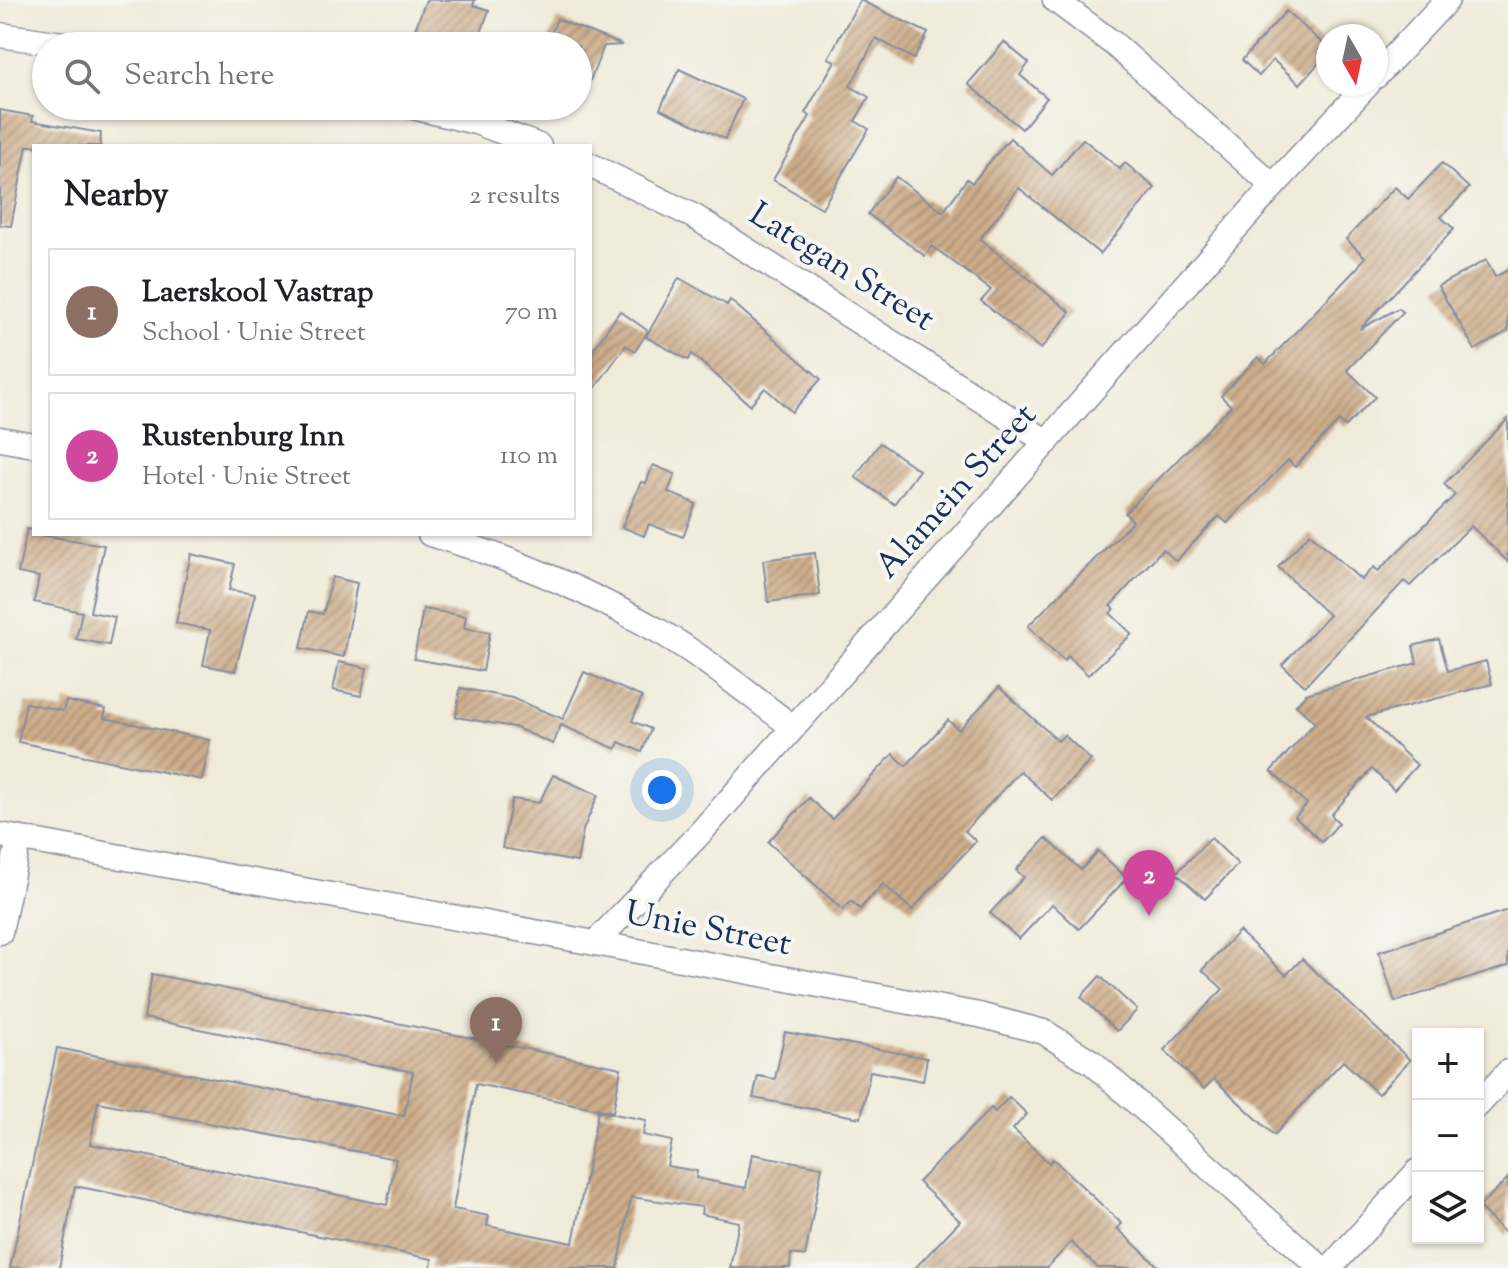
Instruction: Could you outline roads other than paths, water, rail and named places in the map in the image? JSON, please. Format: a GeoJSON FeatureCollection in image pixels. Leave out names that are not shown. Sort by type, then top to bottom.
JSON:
{"type":"FeatureCollection","features":[{"type":"Feature","properties":{"kind":"street"},"geometry":{"type":"LineString","coordinates":[[1055,0],[1114,44],[1273,186]]}},
{"type":"Feature","properties":{"kind":"street"},"geometry":{"type":"LineString","coordinates":[[1388,63],[1447,0]]}},
{"type":"Feature","properties":{"kind":"street"},"geometry":{"type":"LineString","coordinates":[[0,35],[32,40]]}},
{"type":"Feature","properties":{"kind":"street","name":"Alamein Street"},"geometry":{"type":"LineString","coordinates":[[595,943],[701,832],[1273,186],[1357,96]]}},
{"type":"Feature","properties":{"kind":"street"},"geometry":{"type":"LineString","coordinates":[[468,120],[534,144]]}},
{"type":"Feature","properties":{"kind":"street","name":"Lategan Street"},"geometry":{"type":"LineString","coordinates":[[592,166],[695,217],[1047,442]]}},
{"type":"Feature","properties":{"kind":"street"},"geometry":{"type":"LineString","coordinates":[[0,439],[32,445]]}},
{"type":"Feature","properties":{"kind":"street"},"geometry":{"type":"LineString","coordinates":[[436,536],[497,556],[579,590],[660,631],[793,727]]}},
{"type":"Feature","properties":{"kind":"street"},"geometry":{"type":"LineString","coordinates":[[0,932],[10,837]]}},
{"type":"Feature","properties":{"kind":"street","name":"Unie Street"},"geometry":{"type":"LineString","coordinates":[[10,837],[979,1015],[1044,1032],[1093,1063],[1321,1268]]}},
{"type":"Feature","properties":{"kind":"street"},"geometry":{"type":"LineString","coordinates":[[1483,1100],[1508,1072]]}},
{"type":"Feature","properties":{"kind":"street"},"geometry":{"type":"LineString","coordinates":[[1330,1268],[1417,1172]]}},
{"type":"Feature","properties":{"kind":"place","name":"Rustenburg Inn"},"geometry":{"type":"Point","coordinates":[1149,916]}},
{"type":"Feature","properties":{"kind":"place","name":"Laerskool Vastrap"},"geometry":{"type":"Point","coordinates":[496,1063]}}]}
